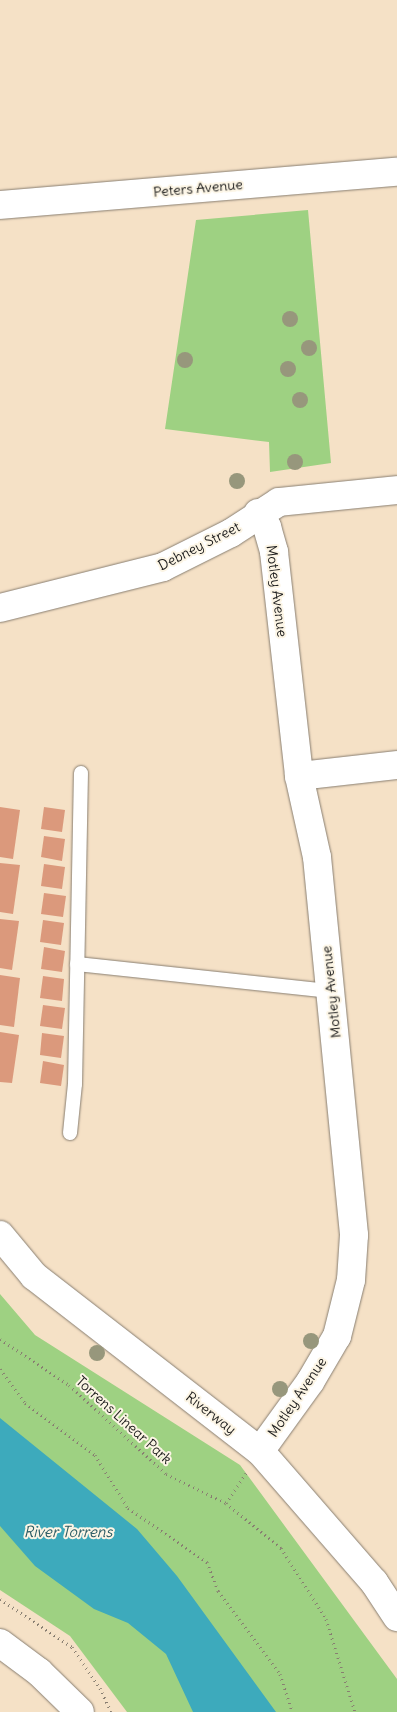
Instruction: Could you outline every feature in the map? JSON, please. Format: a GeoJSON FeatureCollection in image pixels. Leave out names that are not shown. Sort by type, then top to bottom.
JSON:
{"type":"FeatureCollection","features":[{"type":"Feature","properties":{"kind":"street","name":"Peters Avenue"},"geometry":{"type":"LineString","coordinates":[[0,205],[397,172]]}},
{"type":"Feature","properties":{"kind":"street","name":"Debney Street"},"geometry":{"type":"LineString","coordinates":[[0,608],[164,567],[231,533],[258,513],[279,502],[397,490]]}},
{"type":"Feature","properties":{"kind":"street","name":"Motley Avenue"},"geometry":{"type":"LineString","coordinates":[[258,513],[268,527],[274,552],[299,776],[317,857],[354,1236],[351,1280],[336,1336],[310,1382],[260,1451]]}},
{"type":"Feature","properties":{"kind":"street"},"geometry":{"type":"LineString","coordinates":[[299,776],[397,765]]}},
{"type":"Feature","properties":{"kind":"street","name":"Riverway"},"geometry":{"type":"LineString","coordinates":[[0,1235],[34,1276],[260,1451],[374,1582],[397,1617]]}},
{"type":"Feature","properties":{"kind":"street"},"geometry":{"type":"LineString","coordinates":[[0,1643],[39,1672],[80,1712]]}},
{"type":"Feature","properties":{"kind":"lane"},"geometry":{"type":"LineString","coordinates":[[70,1134],[76,1084],[81,773]]}},
{"type":"Feature","properties":{"kind":"lane"},"geometry":{"type":"LineString","coordinates":[[77,964],[331,991]]}},
{"type":"Feature","properties":{"kind":"path","name":"Torrens Linear Park"},"geometry":{"type":"LineString","coordinates":[[0,1339],[69,1385],[166,1474],[226,1503],[281,1548],[312,1592],[332,1636],[355,1712]]}},
{"type":"Feature","properties":{"kind":"path"},"geometry":{"type":"LineString","coordinates":[[0,1369],[25,1403],[95,1455],[128,1508],[207,1562],[218,1591],[280,1674],[292,1712]]}},
{"type":"Feature","properties":{"kind":"path"},"geometry":{"type":"LineString","coordinates":[[226,1503],[260,1451]]}},
{"type":"Feature","properties":{"kind":"path"},"geometry":{"type":"LineString","coordinates":[[0,1599],[72,1647],[100,1688],[111,1712]]}},
{"type":"Feature","properties":{"kind":"green space"},"geometry":{"type":"Polygon","coordinates":[[[308,210],[331,463],[270,472],[269,442],[165,429],[196,220],[308,210]]]}},
{"type":"Feature","properties":{"kind":"green space"},"geometry":{"type":"Polygon","coordinates":[[[0,1294],[35,1335],[240,1465],[397,1679],[397,1712],[127,1712],[70,1636],[0,1590],[0,1294]]]}},
{"type":"Feature","properties":{"kind":"water","name":"River Torrens"},"geometry":{"type":"Polygon","coordinates":[[[0,1418],[137,1529],[177,1576],[276,1712],[193,1712],[166,1654],[128,1623],[94,1609],[35,1566],[0,1526],[0,1418]]]}},
{"type":"Feature","properties":{"kind":"building"},"geometry":{"type":"Polygon","coordinates":[[[0,807],[20,810],[13,859],[0,857],[0,807]]]}},
{"type":"Feature","properties":{"kind":"building"},"geometry":{"type":"Polygon","coordinates":[[[44,807],[65,810],[62,832],[41,829],[44,807]]]}},
{"type":"Feature","properties":{"kind":"building"},"geometry":{"type":"Polygon","coordinates":[[[44,836],[65,839],[62,861],[41,857],[44,836]]]}},
{"type":"Feature","properties":{"kind":"building"},"geometry":{"type":"Polygon","coordinates":[[[0,863],[20,865],[13,914],[0,912],[0,863]]]}},
{"type":"Feature","properties":{"kind":"building"},"geometry":{"type":"Polygon","coordinates":[[[44,864],[65,867],[62,889],[41,886],[44,864]]]}},
{"type":"Feature","properties":{"kind":"building"},"geometry":{"type":"Polygon","coordinates":[[[44,893],[66,896],[63,917],[41,914],[44,893]]]}},
{"type":"Feature","properties":{"kind":"building"},"geometry":{"type":"Polygon","coordinates":[[[0,919],[19,921],[12,970],[0,968],[0,919]]]}},
{"type":"Feature","properties":{"kind":"building"},"geometry":{"type":"Polygon","coordinates":[[[43,920],[64,923],[61,945],[40,942],[43,920]]]}},
{"type":"Feature","properties":{"kind":"building"},"geometry":{"type":"Polygon","coordinates":[[[44,947],[65,951],[62,972],[41,969],[44,947]]]}},
{"type":"Feature","properties":{"kind":"building"},"geometry":{"type":"Polygon","coordinates":[[[0,975],[20,978],[14,1027],[0,1025],[0,975]]]}},
{"type":"Feature","properties":{"kind":"building"},"geometry":{"type":"Polygon","coordinates":[[[43,976],[64,979],[62,1001],[40,998],[43,976]]]}},
{"type":"Feature","properties":{"kind":"building"},"geometry":{"type":"Polygon","coordinates":[[[43,1005],[65,1008],[62,1029],[40,1026],[43,1005]]]}},
{"type":"Feature","properties":{"kind":"building"},"geometry":{"type":"Polygon","coordinates":[[[0,1032],[19,1035],[12,1083],[0,1082],[0,1032]]]}},
{"type":"Feature","properties":{"kind":"building"},"geometry":{"type":"Polygon","coordinates":[[[42,1033],[64,1036],[61,1058],[40,1055],[42,1033]]]}},
{"type":"Feature","properties":{"kind":"building"},"geometry":{"type":"Polygon","coordinates":[[[43,1061],[64,1065],[61,1086],[40,1083],[43,1061]]]}}]}
